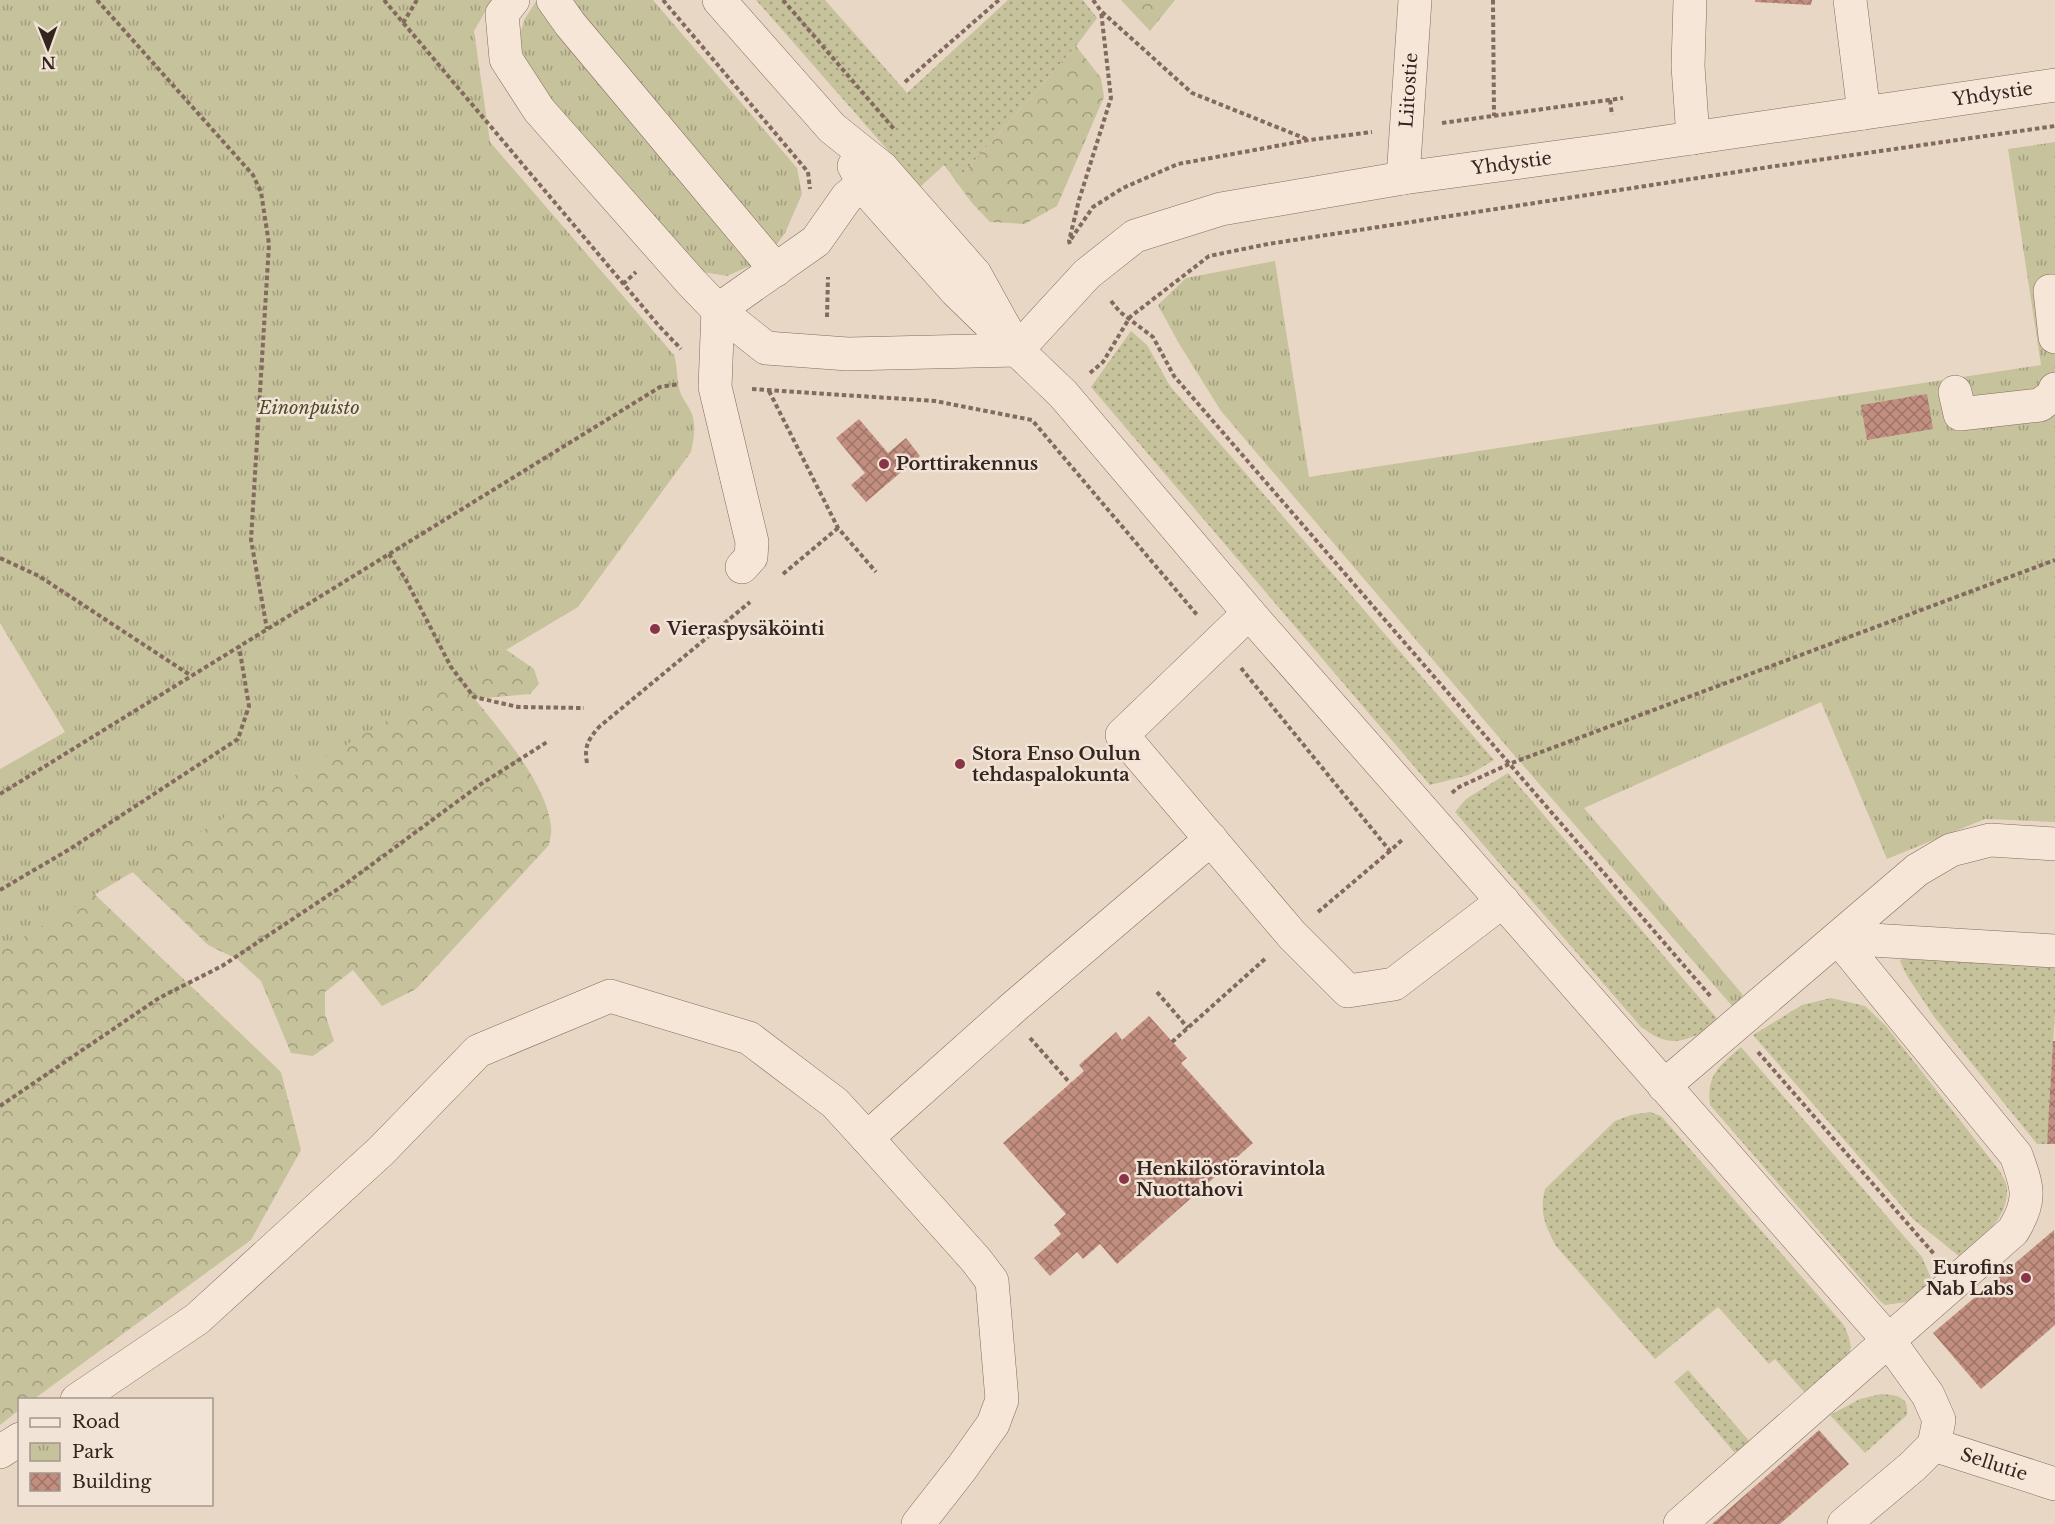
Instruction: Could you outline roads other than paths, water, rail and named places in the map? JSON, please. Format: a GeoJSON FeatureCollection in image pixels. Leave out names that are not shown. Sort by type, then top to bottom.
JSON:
{"type":"FeatureCollection","features":[{"type":"Feature","properties":{"kind":"street"},"geometry":{"type":"LineString","coordinates":[[513,0],[502,15],[506,59],[539,110],[718,310],[766,348],[848,354],[1017,350]]}},
{"type":"Feature","properties":{"kind":"street"},"geometry":{"type":"LineString","coordinates":[[553,0],[570,24],[776,270]]}},
{"type":"Feature","properties":{"kind":"street"},"geometry":{"type":"LineString","coordinates":[[719,0],[873,175],[908,197],[975,274],[1017,350]]}},
{"type":"Feature","properties":{"kind":"street","name":"Liitostie"},"geometry":{"type":"LineString","coordinates":[[1403,178],[1415,0]]}},
{"type":"Feature","properties":{"kind":"street"},"geometry":{"type":"LineString","coordinates":[[1690,0],[1688,66],[1693,138]]}},
{"type":"Feature","properties":{"kind":"street"},"geometry":{"type":"LineString","coordinates":[[1850,0],[1864,113]]}},
{"type":"Feature","properties":{"kind":"street","name":"Yhdystie"},"geometry":{"type":"LineString","coordinates":[[1017,350],[1087,274],[1135,236],[1221,210],[1403,178],[2055,85]]}},
{"type":"Feature","properties":{"kind":"street"},"geometry":{"type":"LineString","coordinates":[[718,310],[816,241],[847,197],[873,175]]}},
{"type":"Feature","properties":{"kind":"street"},"geometry":{"type":"LineString","coordinates":[[873,175],[869,193],[946,280],[1063,394],[1249,613],[1889,1341],[1928,1395],[1939,1420],[1934,1445],[1913,1466],[1844,1524]]}},
{"type":"Feature","properties":{"kind":"street"},"geometry":{"type":"LineString","coordinates":[[2055,291],[2050,291],[2055,338]]}},
{"type":"Feature","properties":{"kind":"street"},"geometry":{"type":"LineString","coordinates":[[718,310],[715,387],[752,542],[751,557],[742,567]]}},
{"type":"Feature","properties":{"kind":"street"},"geometry":{"type":"LineString","coordinates":[[1955,392],[1960,414],[2040,405],[2053,395],[2055,389]]}},
{"type":"Feature","properties":{"kind":"street"},"geometry":{"type":"LineString","coordinates":[[1249,613],[1122,735],[1292,935],[1348,992],[1394,984],[1503,901]]}},
{"type":"Feature","properties":{"kind":"street"},"geometry":{"type":"LineString","coordinates":[[867,1138],[1008,1012],[1211,839]]}},
{"type":"Feature","properties":{"kind":"street"},"geometry":{"type":"LineString","coordinates":[[1664,1086],[1917,870],[1951,850],[1990,840],[2055,844]]}},
{"type":"Feature","properties":{"kind":"street"},"geometry":{"type":"LineString","coordinates":[[1838,938],[2055,951]]}},
{"type":"Feature","properties":{"kind":"street"},"geometry":{"type":"LineString","coordinates":[[1680,1524],[2013,1231],[2025,1211],[2026,1185],[2016,1155],[1838,938]]}},
{"type":"Feature","properties":{"kind":"street"},"geometry":{"type":"LineString","coordinates":[[80,1398],[196,1319],[381,1150],[478,1051],[610,996],[749,1038],[835,1103],[976,1260],[992,1281],[1002,1400],[993,1424],[918,1524]]}},
{"type":"Feature","properties":{"kind":"street"},"geometry":{"type":"LineString","coordinates":[[0,1452],[18,1440]]}},
{"type":"Feature","properties":{"kind":"street","name":"Sellutie"},"geometry":{"type":"LineString","coordinates":[[1934,1445],[2055,1484]]}},
{"type":"Feature","properties":{"kind":"place","name":"Porttirakennus"},"geometry":{"type":"Point","coordinates":[884,464]}},
{"type":"Feature","properties":{"kind":"place","name":"Vieraspysäköinti"},"geometry":{"type":"Point","coordinates":[655,629]}},
{"type":"Feature","properties":{"kind":"place","name":"Stora Enso Oulun tehdaspalokunta"},"geometry":{"type":"Point","coordinates":[960,764]}},
{"type":"Feature","properties":{"kind":"place","name":"Henkilöstöravintola Nuottahovi"},"geometry":{"type":"Point","coordinates":[1124,1179]}},
{"type":"Feature","properties":{"kind":"place","name":"Eurofins Nab Labs"},"geometry":{"type":"Point","coordinates":[2026,1278]}},
{"type":"Feature","properties":{"kind":"park label","name":"Einonpuisto"},"geometry":{"type":"Point","coordinates":[309,408]}}]}
